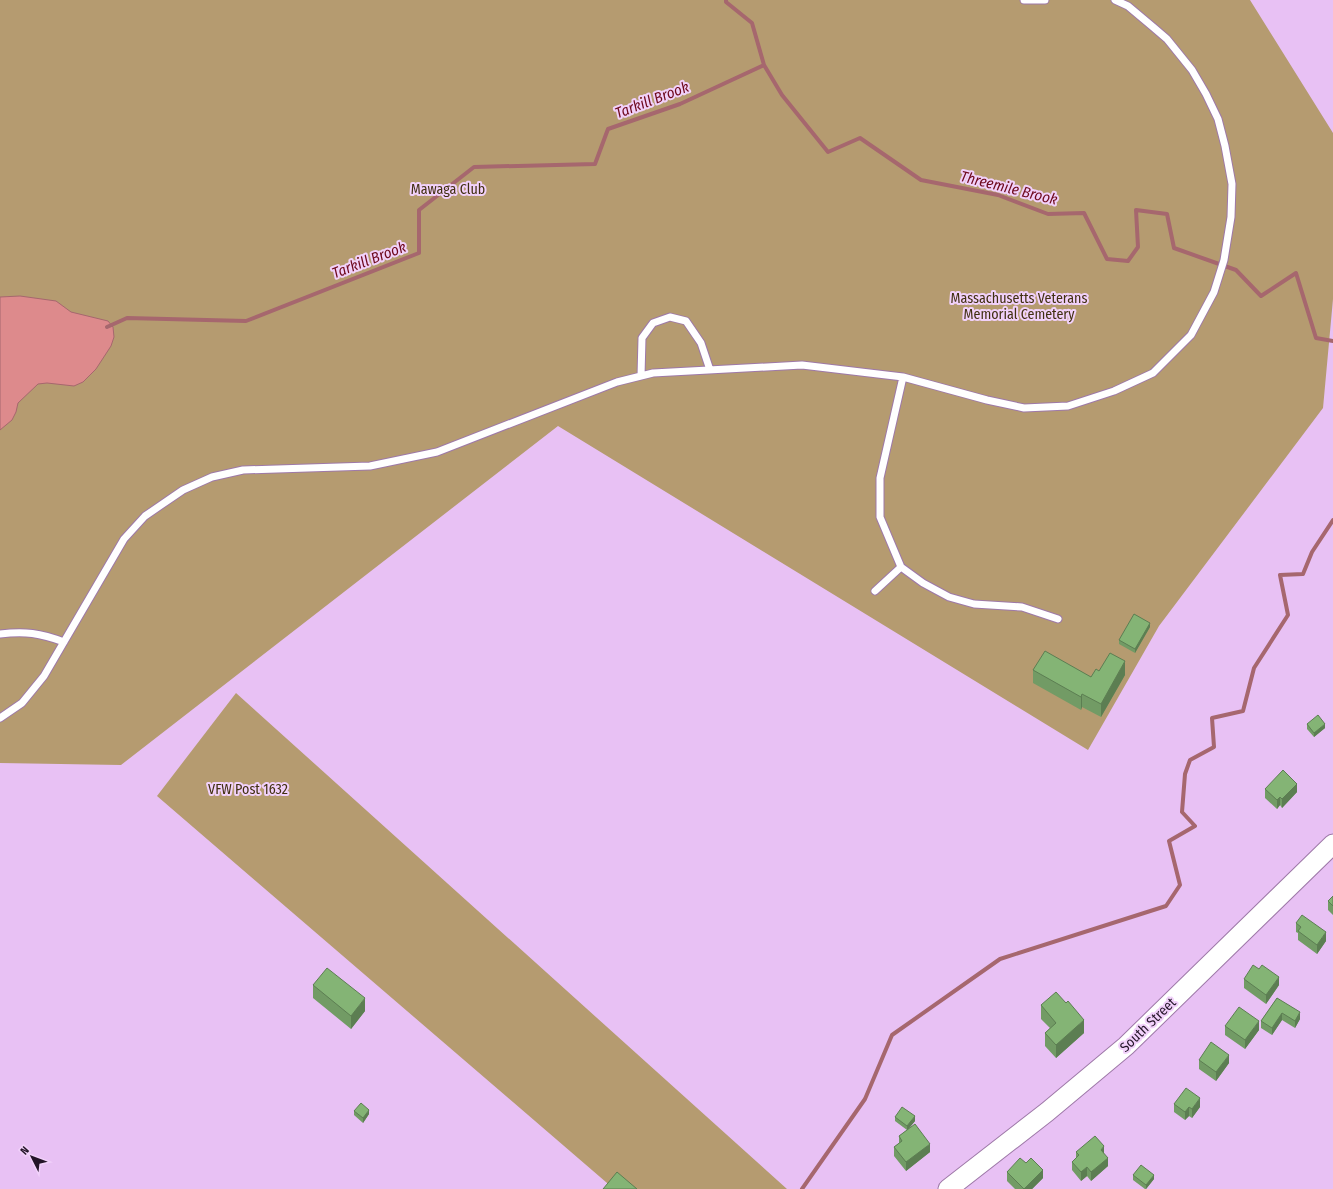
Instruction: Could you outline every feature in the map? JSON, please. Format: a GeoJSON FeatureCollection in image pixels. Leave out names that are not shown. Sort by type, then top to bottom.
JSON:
{"type":"FeatureCollection","features":[{"type":"Feature","properties":{"kind":"street","name":"South Street"},"geometry":{"type":"LineString","coordinates":[[948,1189],[1047,1112],[1126,1046],[1333,844]]}},
{"type":"Feature","properties":{"kind":"lane"},"geometry":{"type":"LineString","coordinates":[[1024,0],[1045,0]]}},
{"type":"Feature","properties":{"kind":"lane"},"geometry":{"type":"LineString","coordinates":[[0,718],[22,703],[44,676],[124,539],[145,516],[183,490],[212,477],[243,470],[370,466],[437,452],[617,382],[653,373],[802,365],[903,377],[987,400],[1024,408],[1068,406],[1114,391],[1153,372],[1191,335],[1214,292],[1224,260],[1231,217],[1232,184],[1218,119],[1196,76],[1167,39],[1126,3],[1115,0]]}},
{"type":"Feature","properties":{"kind":"lane"},"geometry":{"type":"LineString","coordinates":[[642,376],[642,338],[653,322],[670,317],[686,321],[701,343],[710,370]]}},
{"type":"Feature","properties":{"kind":"lane"},"geometry":{"type":"LineString","coordinates":[[903,377],[880,478],[880,517],[901,567],[923,583],[949,597],[974,604],[1022,607],[1058,619]]}},
{"type":"Feature","properties":{"kind":"lane"},"geometry":{"type":"LineString","coordinates":[[874,591],[901,567]]}},
{"type":"Feature","properties":{"kind":"lane"},"geometry":{"type":"LineString","coordinates":[[0,634],[36,633],[64,642]]}},
{"type":"Feature","properties":{"kind":"green space","name":"Massachusetts Veterans Memorial Cemetery"},"geometry":{"type":"Polygon","coordinates":[[[0,0],[1250,0],[1333,133],[1333,299],[1323,408],[1159,626],[1088,750],[558,426],[121,765],[0,763],[0,0]]]}},
{"type":"Feature","properties":{"kind":"green space","name":"VFW Post 1632"},"geometry":{"type":"Polygon","coordinates":[[[236,693],[787,1189],[614,1189],[157,796],[236,693]]]}},
{"type":"Feature","properties":{"kind":"shaded area"},"geometry":{"type":"Polygon","coordinates":[[[20,296],[56,301],[71,312],[108,321],[113,327],[114,337],[111,346],[96,369],[83,382],[74,386],[47,383],[38,384],[18,403],[12,420],[0,430],[0,297],[20,296]]]}},
{"type":"Feature","properties":{"kind":"building"},"geometry":{"type":"Polygon","coordinates":[[[1134,614],[1150,623],[1135,649],[1119,640],[1134,614]]]}},
{"type":"Feature","properties":{"kind":"building"},"geometry":{"type":"Polygon","coordinates":[[[1045,651],[1091,677],[1096,669],[1099,671],[1110,653],[1125,661],[1101,704],[1082,694],[1081,697],[1033,670],[1045,651]]]}},
{"type":"Feature","properties":{"kind":"building"},"geometry":{"type":"Polygon","coordinates":[[[1318,715],[1325,724],[1314,733],[1307,724],[1318,715]]]}},
{"type":"Feature","properties":{"kind":"building"},"geometry":{"type":"Polygon","coordinates":[[[1283,770],[1297,784],[1282,799],[1280,797],[1277,800],[1265,789],[1283,770]]]}},
{"type":"Feature","properties":{"kind":"building"},"geometry":{"type":"Polygon","coordinates":[[[1333,896],[1333,906],[1328,901],[1333,896]]]}},
{"type":"Feature","properties":{"kind":"building"},"geometry":{"type":"Polygon","coordinates":[[[1302,915],[1326,932],[1317,945],[1298,931],[1301,927],[1296,923],[1302,915]]]}},
{"type":"Feature","properties":{"kind":"building"},"geometry":{"type":"Polygon","coordinates":[[[1253,965],[1259,969],[1262,965],[1279,977],[1266,995],[1244,979],[1253,965]]]}},
{"type":"Feature","properties":{"kind":"building"},"geometry":{"type":"Polygon","coordinates":[[[327,968],[365,998],[351,1016],[313,985],[327,968]]]}},
{"type":"Feature","properties":{"kind":"building"},"geometry":{"type":"Polygon","coordinates":[[[1056,992],[1066,1003],[1068,1001],[1084,1020],[1056,1045],[1045,1033],[1056,1023],[1041,1005],[1056,992]]]}},
{"type":"Feature","properties":{"kind":"building"},"geometry":{"type":"Polygon","coordinates":[[[1277,998],[1300,1012],[1295,1021],[1282,1013],[1272,1028],[1261,1021],[1277,998]]]}},
{"type":"Feature","properties":{"kind":"building"},"geometry":{"type":"Polygon","coordinates":[[[1239,1007],[1259,1021],[1245,1040],[1225,1026],[1239,1007]]]}},
{"type":"Feature","properties":{"kind":"building"},"geometry":{"type":"Polygon","coordinates":[[[1211,1042],[1229,1055],[1216,1072],[1199,1060],[1211,1042]]]}},
{"type":"Feature","properties":{"kind":"building"},"geometry":{"type":"Polygon","coordinates":[[[1186,1088],[1200,1098],[1192,1109],[1189,1107],[1185,1112],[1174,1104],[1186,1088]]]}},
{"type":"Feature","properties":{"kind":"building"},"geometry":{"type":"Polygon","coordinates":[[[361,1103],[369,1110],[363,1118],[354,1111],[361,1103]]]}},
{"type":"Feature","properties":{"kind":"building"},"geometry":{"type":"Polygon","coordinates":[[[902,1107],[915,1116],[907,1126],[895,1117],[902,1107]]]}},
{"type":"Feature","properties":{"kind":"building"},"geometry":{"type":"Polygon","coordinates":[[[915,1124],[930,1144],[906,1162],[894,1147],[902,1141],[899,1136],[915,1124]]]}},
{"type":"Feature","properties":{"kind":"building"},"geometry":{"type":"Polygon","coordinates":[[[1095,1136],[1104,1146],[1101,1150],[1108,1158],[1091,1172],[1087,1167],[1081,1172],[1072,1162],[1079,1155],[1076,1152],[1095,1136]]]}},
{"type":"Feature","properties":{"kind":"building"},"geometry":{"type":"Polygon","coordinates":[[[1020,1158],[1026,1163],[1031,1158],[1043,1170],[1024,1189],[1007,1172],[1020,1158]]]}},
{"type":"Feature","properties":{"kind":"building"},"geometry":{"type":"Polygon","coordinates":[[[1141,1165],[1154,1175],[1146,1185],[1133,1175],[1141,1165]]]}},
{"type":"Feature","properties":{"kind":"building"},"geometry":{"type":"Polygon","coordinates":[[[617,1172],[637,1189],[603,1189],[617,1172]]]}},
{"type":"Feature","properties":{"kind":"waterway","name":"Threemile Brook"},"geometry":{"type":"LineString","coordinates":[[726,0],[726,2],[752,23],[764,65],[782,95],[828,152],[860,138],[921,180],[998,195],[1048,214],[1084,213],[1107,259],[1128,261],[1138,247],[1136,210],[1167,214],[1174,248],[1236,270],[1261,296],[1296,273],[1316,338],[1333,341]]}},
{"type":"Feature","properties":{"kind":"waterway","name":"Tarkill Brook"},"geometry":{"type":"LineString","coordinates":[[107,327],[127,318],[246,321],[419,253],[419,210],[474,167],[595,164],[608,129],[680,104],[764,65]]}},
{"type":"Feature","properties":{"kind":"waterway"},"geometry":{"type":"LineString","coordinates":[[802,1189],[865,1099],[892,1035],[1000,959],[1166,906],[1180,885],[1169,841],[1195,826],[1182,812],[1185,774],[1190,760],[1214,747],[1212,718],[1243,711],[1254,668],[1288,615],[1280,575],[1303,574],[1312,552],[1333,520]]}},
{"type":"Feature","properties":{"kind":"park label","name":"Mawaga Club"},"geometry":{"type":"Point","coordinates":[448,189]}}]}
